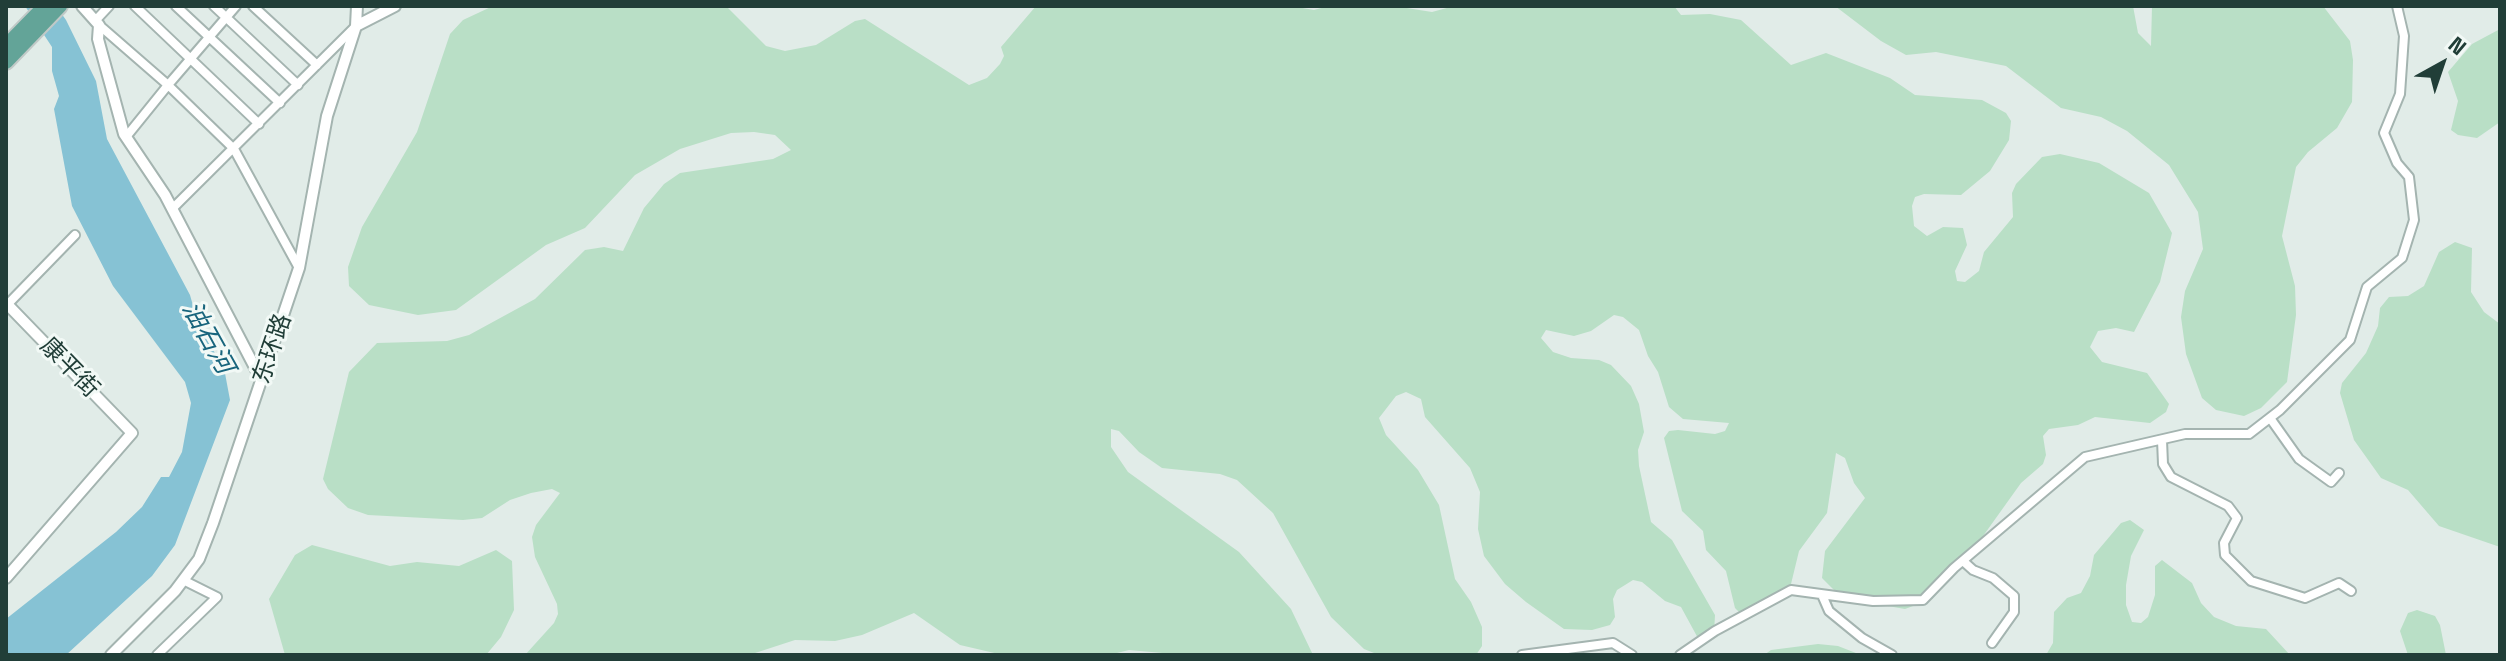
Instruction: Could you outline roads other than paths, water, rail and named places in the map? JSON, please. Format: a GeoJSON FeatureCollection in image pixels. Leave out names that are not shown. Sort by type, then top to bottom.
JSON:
{"type":"FeatureCollection","features":[{"type":"Feature","properties":{"kind":"main road"},"geometry":{"type":"LineString","coordinates":[[6,62],[14,44],[45,6]]}},
{"type":"Feature","properties":{"kind":"main road"},"geometry":{"type":"LineString","coordinates":[[14,44],[60,6]]}},
{"type":"Feature","properties":{"kind":"street"},"geometry":{"type":"LineString","coordinates":[[82,6],[234,149],[299,268]]}},
{"type":"Feature","properties":{"kind":"street"},"geometry":{"type":"LineString","coordinates":[[109,6],[97,23],[98,39],[126,137],[172,209],[262,381]]}},
{"type":"Feature","properties":{"kind":"street"},"geometry":{"type":"LineString","coordinates":[[135,6],[259,124]]}},
{"type":"Feature","properties":{"kind":"street"},"geometry":{"type":"LineString","coordinates":[[176,6],[280,103]]}},
{"type":"Feature","properties":{"kind":"street"},"geometry":{"type":"LineString","coordinates":[[214,6],[298,85]]}},
{"type":"Feature","properties":{"kind":"street"},"geometry":{"type":"LineString","coordinates":[[126,137],[236,6]]}},
{"type":"Feature","properties":{"kind":"street"},"geometry":{"type":"LineString","coordinates":[[253,6],[317,65]]}},
{"type":"Feature","properties":{"kind":"street","name":"东环路"},"geometry":{"type":"LineString","coordinates":[[111,655],[183,580],[199,559],[213,523],[299,268],[327,116],[356,26],[357,6]]}},
{"type":"Feature","properties":{"kind":"street"},"geometry":{"type":"LineString","coordinates":[[172,209],[356,26],[395,6]]}},
{"type":"Feature","properties":{"kind":"street"},"geometry":{"type":"LineString","coordinates":[[1680,655],[1715,631],[1791,590],[1873,601],[1923,600],[1963,561],[2085,457],[2185,434],[2249,434],[2270,418],[2350,340],[2367,287],[2402,258],[2410,233],[2414,220],[2409,177],[2397,163],[2384,133],[2400,94],[2404,36],[2397,6]]}},
{"type":"Feature","properties":{"kind":"street"},"geometry":{"type":"LineString","coordinates":[[6,305],[75,235]]}},
{"type":"Feature","properties":{"kind":"street","name":"康平街"},"geometry":{"type":"LineString","coordinates":[[6,305],[132,433],[6,578]]}},
{"type":"Feature","properties":{"kind":"street"},"geometry":{"type":"LineString","coordinates":[[2270,418],[2299,459],[2331,482],[2339,473]]}},
{"type":"Feature","properties":{"kind":"street"},"geometry":{"type":"LineString","coordinates":[[2162,440],[2163,464],[2171,477],[2228,506],[2237,518],[2224,543],[2225,555],[2251,581],[2305,598],[2339,583],[2351,591]]}},
{"type":"Feature","properties":{"kind":"street"},"geometry":{"type":"LineString","coordinates":[[1963,561],[1973,570],[1993,578],[2014,596],[2014,612],[1992,643]]}},
{"type":"Feature","properties":{"kind":"street"},"geometry":{"type":"LineString","coordinates":[[157,655],[217,597],[183,580]]}},
{"type":"Feature","properties":{"kind":"street"},"geometry":{"type":"LineString","coordinates":[[1822,595],[1829,611],[1862,638],[1892,655]]}},
{"type":"Feature","properties":{"kind":"street"},"geometry":{"type":"LineString","coordinates":[[1522,655],[1613,643],[1632,655]]}},
{"type":"Feature","properties":{"kind":"water"},"geometry":{"type":"Polygon","coordinates":[[[25,6],[56,6],[66,20],[96,81],[107,139],[190,295],[199,327],[224,368],[230,400],[175,545],[152,576],[66,655],[6,655],[6,619],[116,532],[142,507],[161,477],[169,477],[182,452],[191,403],[185,382],[113,286],[72,206],[54,109],[59,96],[52,71],[52,47],[25,6]]]}},
{"type":"Feature","properties":{"kind":"water label","name":"油石河"},"geometry":{"type":"Point","coordinates":[207,338]}}]}
